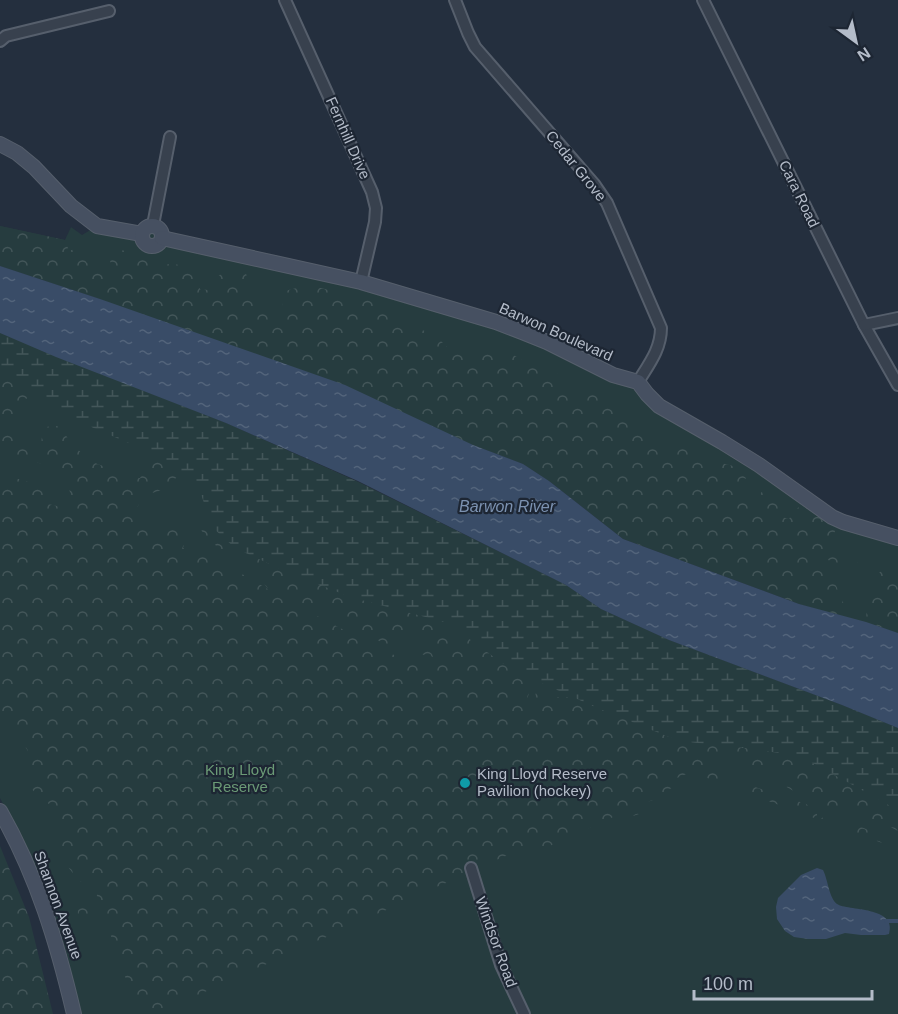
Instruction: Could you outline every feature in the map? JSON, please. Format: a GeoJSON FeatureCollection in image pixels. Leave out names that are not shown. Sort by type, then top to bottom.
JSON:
{"type":"FeatureCollection","features":[{"type":"Feature","properties":{"kind":"street","name":"Fernhill Drive"},"geometry":{"type":"LineString","coordinates":[[285,0],[372,192],[376,208],[375,222],[361,282]]}},
{"type":"Feature","properties":{"kind":"street","name":"Cedar Grove"},"geometry":{"type":"LineString","coordinates":[[455,0],[475,47],[594,184],[607,203],[661,328],[661,339],[657,351],[638,382]]}},
{"type":"Feature","properties":{"kind":"street","name":"Cara Road"},"geometry":{"type":"LineString","coordinates":[[703,0],[864,325],[898,385]]}},
{"type":"Feature","properties":{"kind":"street"},"geometry":{"type":"LineString","coordinates":[[0,41],[6,36],[109,11]]}},
{"type":"Feature","properties":{"kind":"street"},"geometry":{"type":"LineString","coordinates":[[153,225],[170,137]]}},
{"type":"Feature","properties":{"kind":"street"},"geometry":{"type":"LineString","coordinates":[[0,144],[17,153],[34,167],[71,206],[97,226],[142,234]]}},
{"type":"Feature","properties":{"kind":"street"},"geometry":{"type":"LineString","coordinates":[[153,225],[160,228],[162,238],[155,246],[148,246],[142,241],[142,234],[145,228],[153,225]]}},
{"type":"Feature","properties":{"kind":"street","name":"Barwon Boulevard"},"geometry":{"type":"LineString","coordinates":[[162,238],[361,282],[496,322],[547,342],[613,375],[638,382]]}},
{"type":"Feature","properties":{"kind":"street"},"geometry":{"type":"LineString","coordinates":[[864,325],[898,318]]}},
{"type":"Feature","properties":{"kind":"street"},"geometry":{"type":"LineString","coordinates":[[638,382],[659,406],[759,465],[832,517],[898,538]]}},
{"type":"Feature","properties":{"kind":"street","name":"Shannon Avenue"},"geometry":{"type":"LineString","coordinates":[[0,811],[25,857],[43,903],[62,961],[74,1014]]}},
{"type":"Feature","properties":{"kind":"street","name":"Windsor Road"},"geometry":{"type":"LineString","coordinates":[[471,868],[501,965],[524,1014]]}},
{"type":"Feature","properties":{"kind":"green space"},"geometry":{"type":"Polygon","coordinates":[[[150,225],[158,228],[163,235],[496,322],[647,394],[810,502],[898,538],[898,633],[799,604],[549,481],[523,464],[100,299],[0,266],[0,226],[65,240],[71,227],[82,235],[97,226],[145,228],[150,225]]]}},
{"type":"Feature","properties":{"kind":"green space"},"geometry":{"type":"Polygon","coordinates":[[[0,226],[65,240],[69,251],[77,248],[87,254],[86,262],[102,272],[112,270],[111,255],[121,249],[132,256],[152,259],[159,264],[193,265],[200,274],[200,289],[208,290],[223,272],[246,274],[263,307],[283,306],[281,292],[308,285],[371,300],[390,309],[401,323],[434,334],[447,347],[508,351],[541,371],[553,371],[571,383],[574,398],[587,399],[584,385],[598,387],[611,398],[619,416],[654,433],[666,448],[695,451],[714,461],[733,466],[746,478],[738,490],[742,501],[755,498],[763,491],[783,508],[779,516],[789,519],[795,509],[805,505],[836,528],[834,534],[823,541],[833,550],[854,559],[864,570],[861,578],[849,567],[825,559],[845,607],[854,619],[799,604],[623,539],[549,481],[523,464],[100,299],[0,266],[0,226]]]}},
{"type":"Feature","properties":{"kind":"green space"},"geometry":{"type":"Polygon","coordinates":[[[0,333],[226,423],[358,482],[566,585],[601,609],[669,640],[898,728],[898,1014],[79,1014],[67,954],[44,883],[0,798],[0,333]]]}},
{"type":"Feature","properties":{"kind":"green space"},"geometry":{"type":"Polygon","coordinates":[[[0,333],[226,423],[358,482],[566,585],[601,609],[669,640],[898,728],[898,810],[802,757],[679,741],[512,670],[448,623],[350,597],[235,548],[212,527],[198,485],[133,445],[66,416],[0,366],[0,333]]]}},
{"type":"Feature","properties":{"kind":"green space","name":"King Lloyd Reserve"},"geometry":{"type":"Polygon","coordinates":[[[0,338],[45,384],[26,399],[13,428],[16,443],[41,445],[43,427],[58,426],[73,445],[87,457],[96,464],[110,467],[121,477],[140,478],[150,462],[157,460],[179,474],[165,488],[146,494],[133,513],[141,522],[164,524],[169,514],[177,513],[180,529],[186,537],[183,548],[220,561],[269,590],[251,567],[250,555],[411,613],[407,636],[394,646],[364,633],[349,621],[323,607],[306,610],[376,647],[437,674],[430,654],[422,655],[421,643],[416,637],[416,614],[448,623],[447,634],[455,644],[467,637],[491,655],[550,687],[537,681],[530,689],[524,711],[532,714],[536,692],[544,691],[549,697],[572,697],[585,702],[775,741],[898,810],[898,831],[883,823],[875,823],[865,812],[857,809],[826,808],[809,800],[785,786],[787,775],[781,770],[757,772],[718,754],[717,760],[738,781],[739,790],[691,772],[677,778],[673,787],[644,803],[639,814],[630,817],[622,813],[543,849],[533,851],[521,849],[156,1014],[138,1014],[89,876],[80,882],[60,857],[57,811],[29,787],[32,759],[11,726],[0,725],[0,475],[35,485],[42,490],[48,504],[74,510],[68,484],[57,468],[0,452],[0,338]]]}},
{"type":"Feature","properties":{"kind":"green space"},"geometry":{"type":"Polygon","coordinates":[[[209,517],[212,527],[235,548],[232,554],[224,554],[218,550],[214,542],[206,537],[199,527],[200,518],[209,517]]]}},
{"type":"Feature","properties":{"kind":"green space"},"geometry":{"type":"Polygon","coordinates":[[[898,566],[898,633],[866,622],[869,593],[875,579],[884,569],[898,566]]]}},
{"type":"Feature","properties":{"kind":"green space"},"geometry":{"type":"Polygon","coordinates":[[[755,787],[806,804],[817,812],[817,819],[744,792],[746,789],[755,787]]]}},
{"type":"Feature","properties":{"kind":"green space"},"geometry":{"type":"Polygon","coordinates":[[[829,815],[898,841],[898,853],[885,844],[820,820],[829,815]]]}},
{"type":"Feature","properties":{"kind":"green space"},"geometry":{"type":"Polygon","coordinates":[[[0,846],[29,917],[53,1014],[0,1014],[0,846]]]}},
{"type":"Feature","properties":{"kind":"green space"},"geometry":{"type":"Polygon","coordinates":[[[86,897],[95,902],[99,912],[88,928],[79,927],[78,914],[80,904],[86,897]]]}},
{"type":"Feature","properties":{"kind":"water","name":"Barwon River"},"geometry":{"type":"Polygon","coordinates":[[[0,266],[345,385],[473,445],[523,464],[549,481],[623,539],[799,604],[898,633],[898,728],[669,640],[601,609],[566,585],[358,481],[226,423],[0,333],[0,266]]]}},
{"type":"Feature","properties":{"kind":"water"},"geometry":{"type":"Polygon","coordinates":[[[817,868],[823,870],[832,898],[837,904],[870,911],[886,918],[890,925],[889,934],[845,933],[826,939],[808,939],[794,937],[785,931],[777,919],[778,898],[801,875],[817,868]]]}},
{"type":"Feature","properties":{"kind":"waterway"},"geometry":{"type":"LineString","coordinates":[[886,921],[898,921]]}},
{"type":"Feature","properties":{"kind":"place","name":"King Lloyd Reserve Pavilion (hockey)"},"geometry":{"type":"Point","coordinates":[465,783]}}]}
